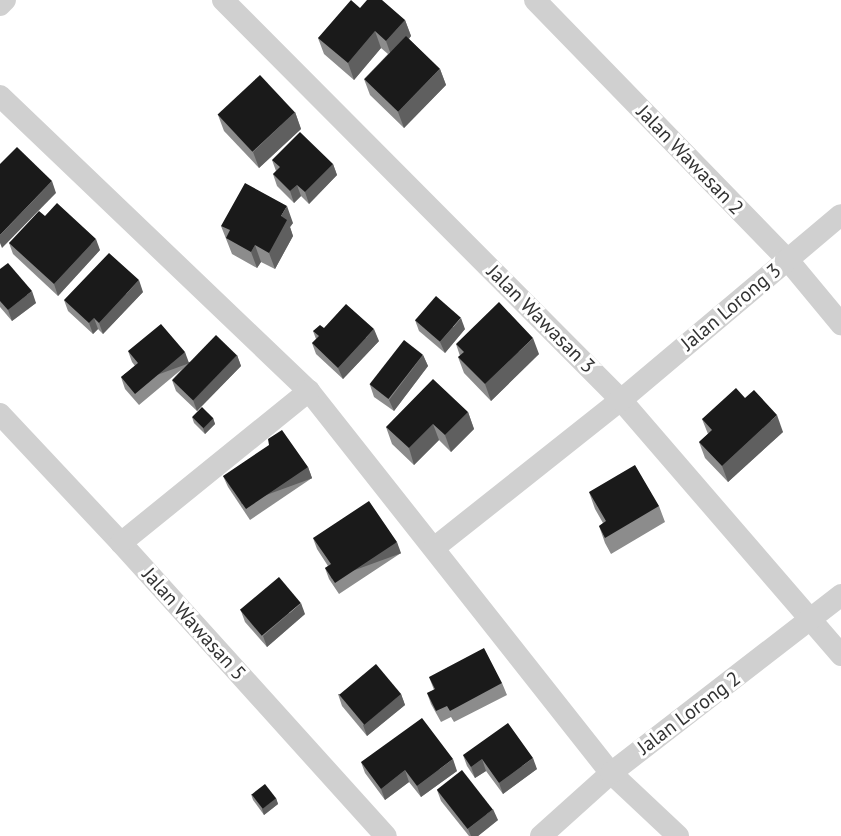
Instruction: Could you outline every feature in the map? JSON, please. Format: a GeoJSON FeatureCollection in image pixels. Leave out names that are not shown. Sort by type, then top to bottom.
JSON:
{"type":"FeatureCollection","features":[{"type":"Feature","properties":{"kind":"street"},"geometry":{"type":"LineString","coordinates":[[0,5],[5,0]]}},
{"type":"Feature","properties":{"kind":"street","name":"Jalan Wawasan 3"},"geometry":{"type":"LineString","coordinates":[[223,0],[621,400],[841,655]]}},
{"type":"Feature","properties":{"kind":"street","name":"Jalan Wawasan 2"},"geometry":{"type":"LineString","coordinates":[[535,0],[787,260],[841,324]]}},
{"type":"Feature","properties":{"kind":"street"},"geometry":{"type":"LineString","coordinates":[[0,96],[309,391],[610,773],[678,836]]}},
{"type":"Feature","properties":{"kind":"street","name":"Jalan Lorong 3"},"geometry":{"type":"LineString","coordinates":[[434,548],[621,400],[841,215]]}},
{"type":"Feature","properties":{"kind":"street"},"geometry":{"type":"LineString","coordinates":[[121,543],[309,391]]}},
{"type":"Feature","properties":{"kind":"street","name":"Jalan Wawasan 5"},"geometry":{"type":"LineString","coordinates":[[0,414],[121,543],[386,836]]}},
{"type":"Feature","properties":{"kind":"street","name":"Jalan Lorong 2"},"geometry":{"type":"LineString","coordinates":[[541,836],[610,773],[841,595]]}},
{"type":"Feature","properties":{"kind":"building"},"geometry":{"type":"Polygon","coordinates":[[[351,0],[360,8],[367,0],[382,0],[405,20],[386,41],[375,31],[348,63],[318,38],[351,0]]]}},
{"type":"Feature","properties":{"kind":"building"},"geometry":{"type":"Polygon","coordinates":[[[406,36],[440,69],[398,112],[364,79],[406,36]]]}},
{"type":"Feature","properties":{"kind":"building"},"geometry":{"type":"Polygon","coordinates":[[[260,75],[295,112],[252,152],[218,115],[260,75]]]}},
{"type":"Feature","properties":{"kind":"building"},"geometry":{"type":"Polygon","coordinates":[[[300,132],[333,164],[305,192],[297,185],[290,191],[273,174],[280,167],[272,160],[300,132]]]}},
{"type":"Feature","properties":{"kind":"building"},"geometry":{"type":"Polygon","coordinates":[[[17,147],[52,181],[0,235],[0,164],[17,147]]]}},
{"type":"Feature","properties":{"kind":"building"},"geometry":{"type":"Polygon","coordinates":[[[245,183],[287,206],[281,216],[287,220],[269,253],[255,245],[251,252],[226,238],[230,230],[221,226],[245,183]]]}},
{"type":"Feature","properties":{"kind":"building"},"geometry":{"type":"Polygon","coordinates":[[[57,203],[96,239],[54,284],[9,243],[39,211],[45,216],[57,203]]]}},
{"type":"Feature","properties":{"kind":"building"},"geometry":{"type":"Polygon","coordinates":[[[109,253],[139,280],[99,323],[94,318],[89,323],[64,300],[109,253]]]}},
{"type":"Feature","properties":{"kind":"building"},"geometry":{"type":"Polygon","coordinates":[[[8,263],[32,291],[8,310],[0,301],[0,269],[8,263]]]}},
{"type":"Feature","properties":{"kind":"building"},"geometry":{"type":"Polygon","coordinates":[[[436,296],[461,318],[440,342],[415,320],[436,296]]]}},
{"type":"Feature","properties":{"kind":"building"},"geometry":{"type":"Polygon","coordinates":[[[499,302],[533,338],[485,384],[458,357],[464,352],[456,344],[499,302]]]}},
{"type":"Feature","properties":{"kind":"building"},"geometry":{"type":"Polygon","coordinates":[[[346,304],[374,329],[338,368],[312,343],[319,336],[313,331],[320,325],[324,328],[346,304]]]}},
{"type":"Feature","properties":{"kind":"building"},"geometry":{"type":"Polygon","coordinates":[[[161,324],[185,352],[135,394],[121,377],[138,363],[128,351],[161,324]]]}},
{"type":"Feature","properties":{"kind":"building"},"geometry":{"type":"Polygon","coordinates":[[[216,335],[237,355],[193,400],[172,380],[216,335]]]}},
{"type":"Feature","properties":{"kind":"building"},"geometry":{"type":"Polygon","coordinates":[[[404,340],[423,355],[388,399],[370,384],[404,340]]]}},
{"type":"Feature","properties":{"kind":"building"},"geometry":{"type":"Polygon","coordinates":[[[433,379],[468,412],[445,435],[433,424],[409,448],[386,427],[433,379]]]}},
{"type":"Feature","properties":{"kind":"building"},"geometry":{"type":"Polygon","coordinates":[[[736,388],[745,398],[754,390],[777,415],[722,466],[699,442],[712,430],[702,419],[736,388]]]}},
{"type":"Feature","properties":{"kind":"building"},"geometry":{"type":"Polygon","coordinates":[[[202,407],[213,418],[203,428],[192,417],[202,407]]]}},
{"type":"Feature","properties":{"kind":"building"},"geometry":{"type":"Polygon","coordinates":[[[282,430],[308,467],[246,509],[223,476],[269,445],[268,439],[282,430]]]}},
{"type":"Feature","properties":{"kind":"building"},"geometry":{"type":"Polygon","coordinates":[[[635,465],[659,506],[605,538],[599,526],[606,521],[589,492],[635,465]]]}},
{"type":"Feature","properties":{"kind":"building"},"geometry":{"type":"Polygon","coordinates":[[[369,501],[397,542],[335,583],[325,568],[331,564],[313,538],[369,501]]]}},
{"type":"Feature","properties":{"kind":"building"},"geometry":{"type":"Polygon","coordinates":[[[279,577],[301,603],[262,636],[240,610],[279,577]]]}},
{"type":"Feature","properties":{"kind":"building"},"geometry":{"type":"Polygon","coordinates":[[[484,648],[502,683],[450,711],[447,706],[436,711],[427,693],[435,689],[429,677],[484,648]]]}},
{"type":"Feature","properties":{"kind":"building"},"geometry":{"type":"Polygon","coordinates":[[[376,664],[401,694],[364,725],[339,695],[376,664]]]}},
{"type":"Feature","properties":{"kind":"building"},"geometry":{"type":"Polygon","coordinates":[[[422,718],[453,759],[417,786],[405,770],[381,789],[361,762],[422,718]]]}},
{"type":"Feature","properties":{"kind":"building"},"geometry":{"type":"Polygon","coordinates":[[[508,723],[533,758],[499,783],[482,759],[471,767],[463,755],[508,723]]]}},
{"type":"Feature","properties":{"kind":"building"},"geometry":{"type":"Polygon","coordinates":[[[462,770],[493,809],[468,829],[437,790],[462,770]]]}},
{"type":"Feature","properties":{"kind":"building"},"geometry":{"type":"Polygon","coordinates":[[[265,784],[276,798],[263,809],[252,794],[265,784]]]}}]}
